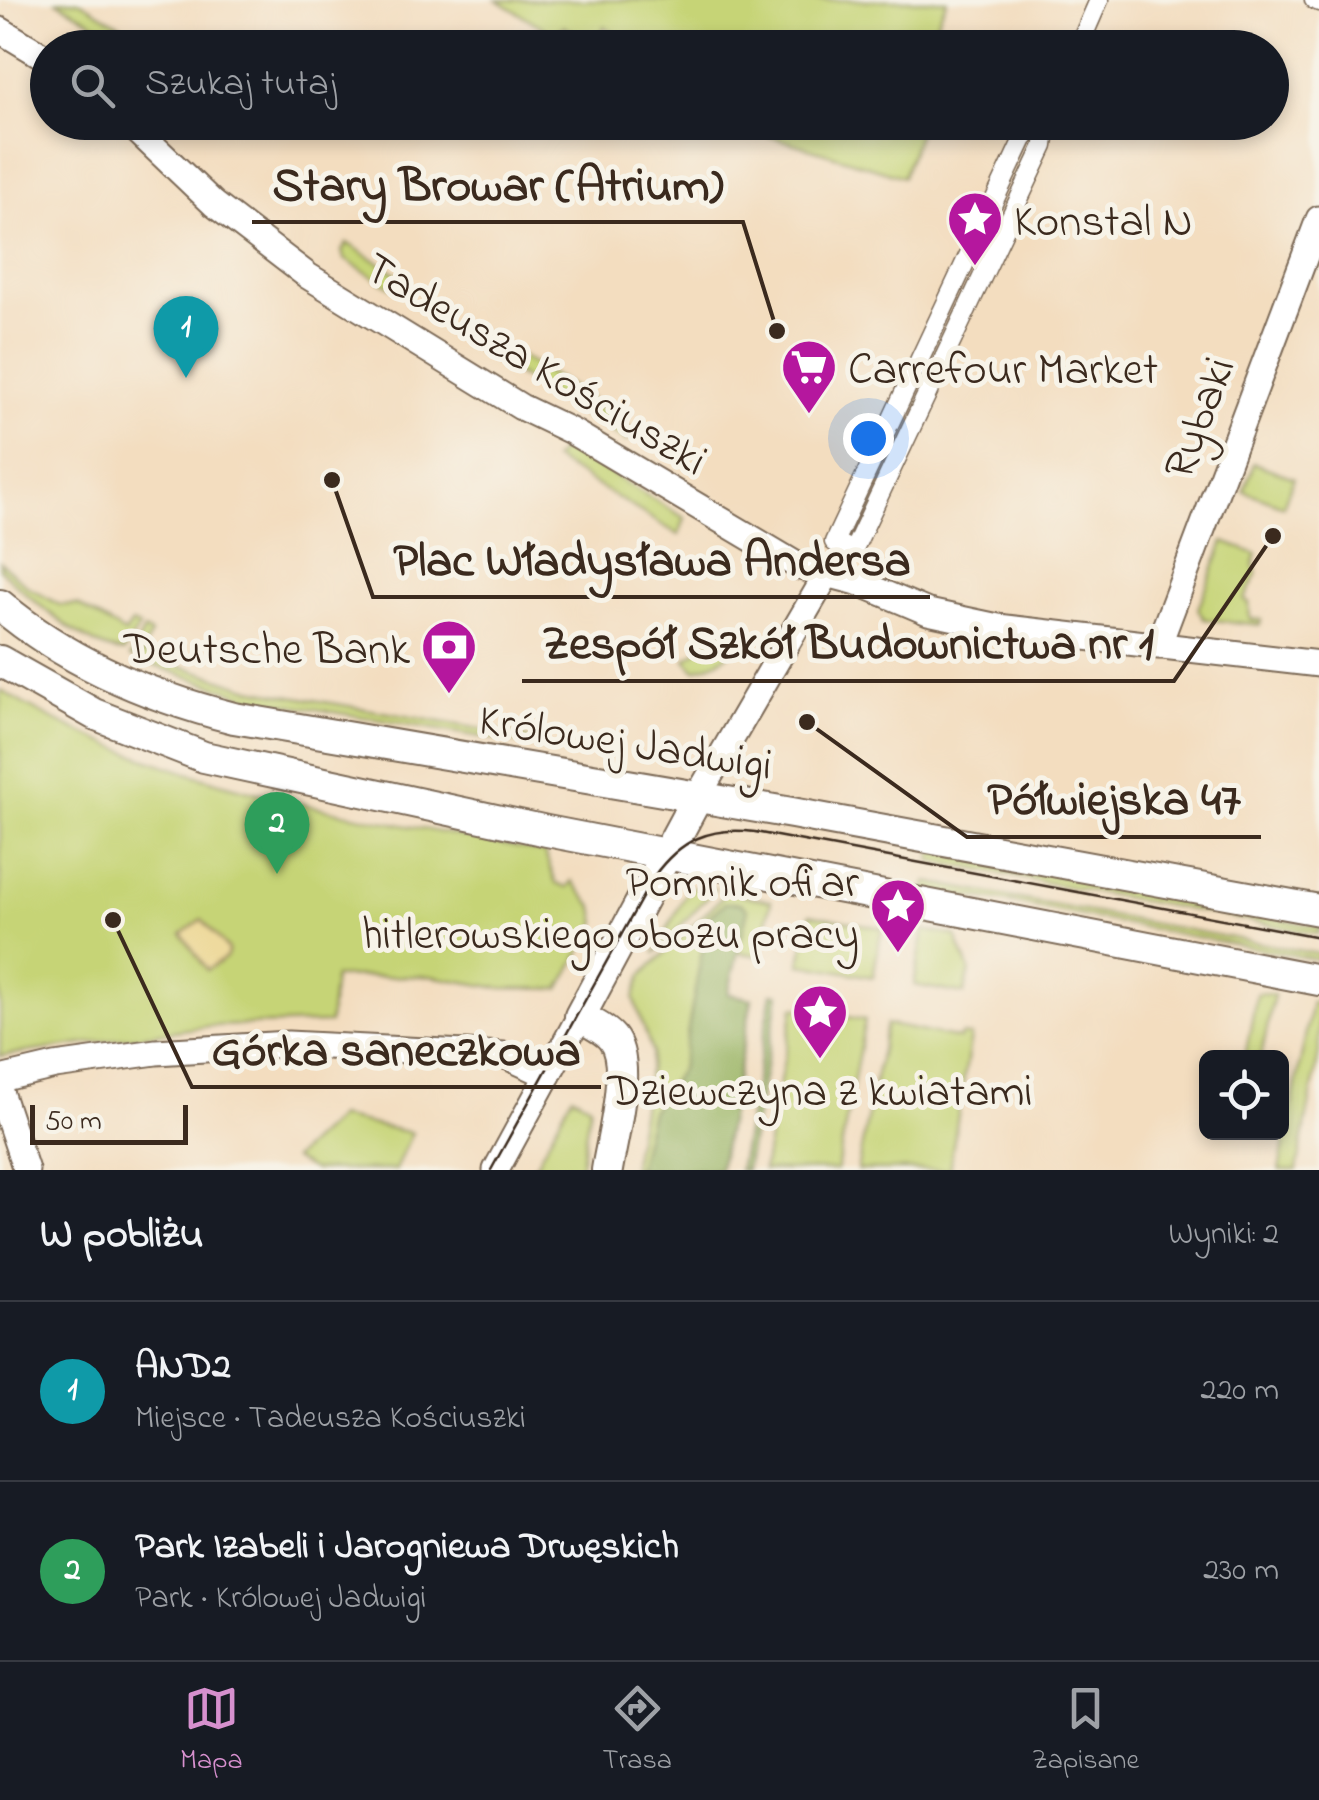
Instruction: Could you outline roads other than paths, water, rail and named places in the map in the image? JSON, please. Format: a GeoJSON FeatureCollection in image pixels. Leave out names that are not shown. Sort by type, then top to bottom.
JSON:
{"type":"FeatureCollection","features":[{"type":"Feature","properties":{"kind":"street"},"geometry":{"type":"LineString","coordinates":[[1086,30],[1099,0]]}},
{"type":"Feature","properties":{"kind":"street"},"geometry":{"type":"LineString","coordinates":[[0,30],[30,48]]}},
{"type":"Feature","properties":{"kind":"street","name":"Tadeusza Kościuszki"},"geometry":{"type":"LineString","coordinates":[[147,140],[214,204],[308,276],[521,406],[571,431],[800,567],[856,582],[928,612],[998,627],[1319,664]]}},
{"type":"Feature","properties":{"kind":"street"},"geometry":{"type":"LineString","coordinates":[[1023,140],[834,542],[852,551],[1045,140]]}},
{"type":"Feature","properties":{"kind":"street","name":"Rybaki"},"geometry":{"type":"LineString","coordinates":[[1158,646],[1319,219]]}},
{"type":"Feature","properties":{"kind":"street"},"geometry":{"type":"LineString","coordinates":[[496,1170],[841,546]]}},
{"type":"Feature","properties":{"kind":"street","name":"Królowej Jadwigi"},"geometry":{"type":"LineString","coordinates":[[0,605],[96,667],[170,700],[216,714],[692,810],[1319,910]]}},
{"type":"Feature","properties":{"kind":"street"},"geometry":{"type":"LineString","coordinates":[[0,661],[94,714],[204,757],[668,855],[1319,980]]}},
{"type":"Feature","properties":{"kind":"street"},"geometry":{"type":"LineString","coordinates":[[580,1016],[613,1039],[620,1055],[622,1076],[607,1170]]}},
{"type":"Feature","properties":{"kind":"street"},"geometry":{"type":"LineString","coordinates":[[0,1079],[54,1066],[156,1052],[288,1044],[504,1055],[548,1075]]}},
{"type":"Feature","properties":{"kind":"street"},"geometry":{"type":"LineString","coordinates":[[0,1092],[26,1170]]}},
{"type":"Feature","properties":{"kind":"tram line"},"geometry":{"type":"LineString","coordinates":[[491,1170],[654,876],[674,853],[710,834],[755,832],[1319,937]]}},
{"type":"Feature","properties":{"kind":"place","name":"Konstal N"},"geometry":{"type":"Point","coordinates":[975,268]}},
{"type":"Feature","properties":{"kind":"place","name":"Stary Browar (Atrium)"},"geometry":{"type":"Point","coordinates":[777,331]}},
{"type":"Feature","properties":{"kind":"place","name":"AND2"},"geometry":{"type":"Point","coordinates":[186,378]}},
{"type":"Feature","properties":{"kind":"place","name":"Carrefour Market"},"geometry":{"type":"Point","coordinates":[809,416]}},
{"type":"Feature","properties":{"kind":"place","name":"Plac Władysława Andersa"},"geometry":{"type":"Point","coordinates":[332,480]}},
{"type":"Feature","properties":{"kind":"place","name":"Zespół Szkół Budownictwa nr 1"},"geometry":{"type":"Point","coordinates":[1273,536]}},
{"type":"Feature","properties":{"kind":"place","name":"Deutsche Bank"},"geometry":{"type":"Point","coordinates":[449,696]}},
{"type":"Feature","properties":{"kind":"place","name":"Półwiejska 47"},"geometry":{"type":"Point","coordinates":[807,722]}},
{"type":"Feature","properties":{"kind":"place","name":"Park Izabeli i Jarogniewa Drwęskich"},"geometry":{"type":"Point","coordinates":[277,874]}},
{"type":"Feature","properties":{"kind":"place","name":"Górka saneczkowa"},"geometry":{"type":"Point","coordinates":[113,920]}},
{"type":"Feature","properties":{"kind":"place","name":"Pomnik ofiar hitlerowskiego obozu pracy"},"geometry":{"type":"Point","coordinates":[898,955]}},
{"type":"Feature","properties":{"kind":"place","name":"Dziewczyna z kwiatami"},"geometry":{"type":"Point","coordinates":[820,1061]}}]}
